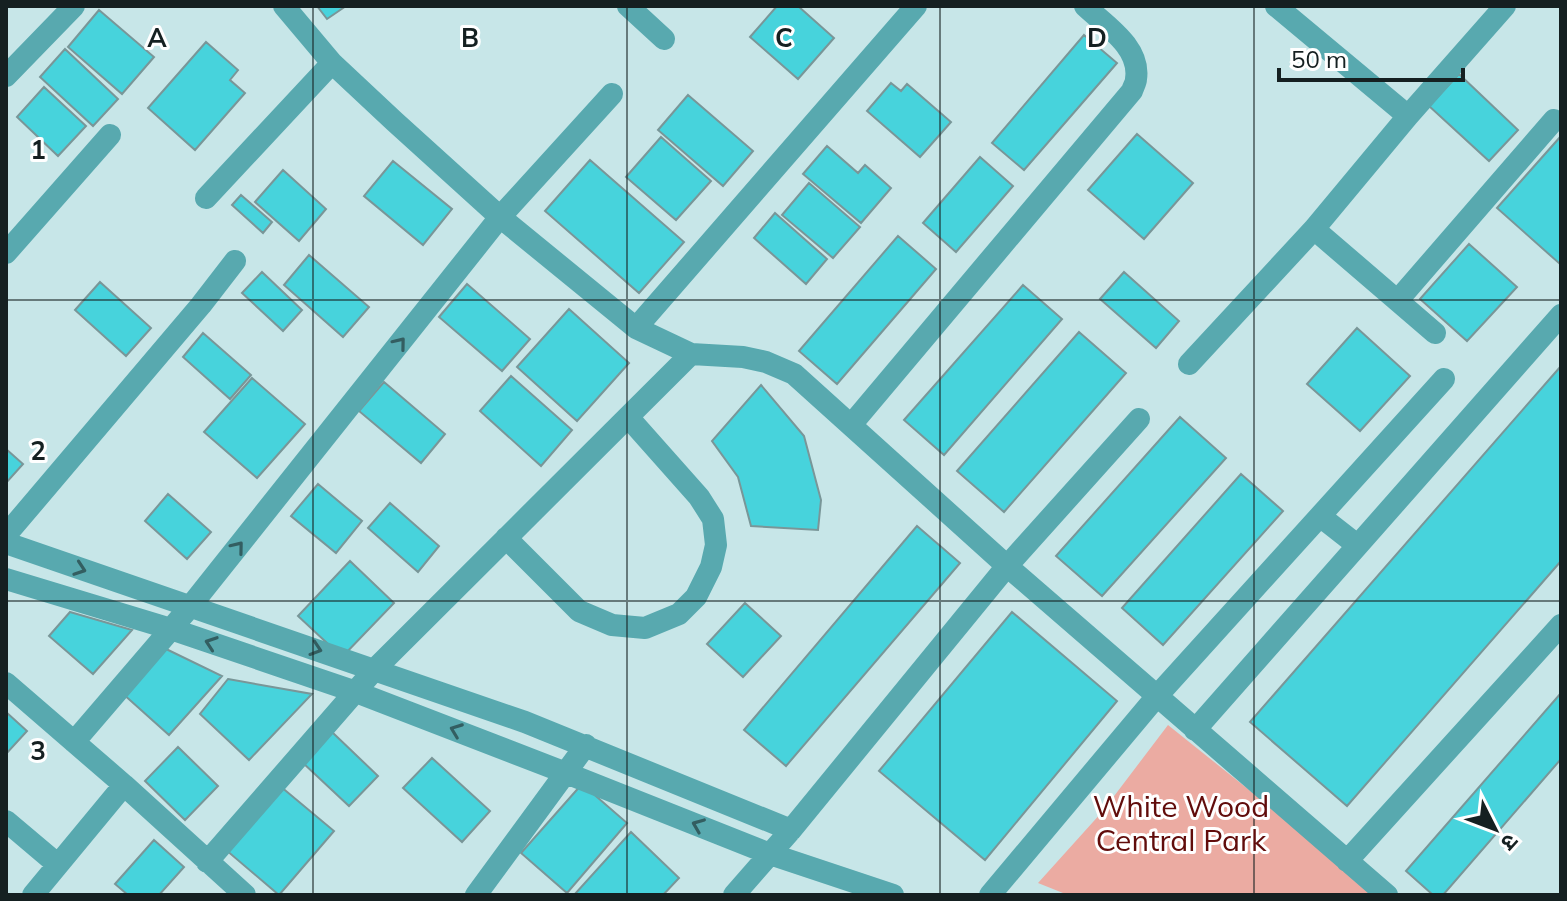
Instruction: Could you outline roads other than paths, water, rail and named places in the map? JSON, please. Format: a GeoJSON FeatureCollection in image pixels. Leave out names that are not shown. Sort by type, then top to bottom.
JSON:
{"type":"FeatureCollection","features":[{"type":"Feature","properties":{"kind":"street"},"geometry":{"type":"LineString","coordinates":[[6,76],[74,6]]}},
{"type":"Feature","properties":{"kind":"street"},"geometry":{"type":"LineString","coordinates":[[284,6],[332,63],[500,217],[636,328],[691,354],[743,357],[794,374],[1007,566],[1387,895]]}},
{"type":"Feature","properties":{"kind":"street"},"geometry":{"type":"LineString","coordinates":[[628,6],[664,39]]}},
{"type":"Feature","properties":{"kind":"street"},"geometry":{"type":"LineString","coordinates":[[636,328],[916,6]]}},
{"type":"Feature","properties":{"kind":"street"},"geometry":{"type":"LineString","coordinates":[[851,425],[1132,91],[1137,78],[1136,63],[1129,47],[1085,6]]}},
{"type":"Feature","properties":{"kind":"street"},"geometry":{"type":"LineString","coordinates":[[1276,6],[1408,116]]}},
{"type":"Feature","properties":{"kind":"street"},"geometry":{"type":"LineString","coordinates":[[1189,364],[1314,229],[1505,6]]}},
{"type":"Feature","properties":{"kind":"street"},"geometry":{"type":"LineString","coordinates":[[206,198],[332,63]]}},
{"type":"Feature","properties":{"kind":"street"},"geometry":{"type":"LineString","coordinates":[[74,742],[189,608],[500,217],[612,94]]}},
{"type":"Feature","properties":{"kind":"street"},"geometry":{"type":"LineString","coordinates":[[1398,300],[1554,120]]}},
{"type":"Feature","properties":{"kind":"street"},"geometry":{"type":"LineString","coordinates":[[6,253],[110,135]]}},
{"type":"Feature","properties":{"kind":"street"},"geometry":{"type":"LineString","coordinates":[[1314,229],[1435,333]]}},
{"type":"Feature","properties":{"kind":"street"},"geometry":{"type":"LineString","coordinates":[[6,535],[235,261]]}},
{"type":"Feature","properties":{"kind":"street"},"geometry":{"type":"LineString","coordinates":[[1195,730],[1561,315]]}},
{"type":"Feature","properties":{"kind":"street"},"geometry":{"type":"LineString","coordinates":[[207,862],[375,669],[691,354]]}},
{"type":"Feature","properties":{"kind":"street"},"geometry":{"type":"LineString","coordinates":[[990,895],[1157,696],[1444,379]]}},
{"type":"Feature","properties":{"kind":"street"},"geometry":{"type":"LineString","coordinates":[[506,538],[579,611],[612,625],[645,628],[679,614],[696,597],[711,567],[716,545],[713,519],[699,497],[628,417]]}},
{"type":"Feature","properties":{"kind":"street"},"geometry":{"type":"LineString","coordinates":[[734,895],[1007,566],[1139,419]]}},
{"type":"Feature","properties":{"kind":"street"},"geometry":{"type":"LineString","coordinates":[[1320,516],[1357,545]]}},
{"type":"Feature","properties":{"kind":"street"},"geometry":{"type":"LineString","coordinates":[[6,543],[586,745],[791,830]]}},
{"type":"Feature","properties":{"kind":"street"},"geometry":{"type":"LineString","coordinates":[[6,579],[171,629],[356,692],[770,854],[893,895]]}},
{"type":"Feature","properties":{"kind":"street"},"geometry":{"type":"LineString","coordinates":[[1347,861],[1561,625]]}},
{"type":"Feature","properties":{"kind":"street"},"geometry":{"type":"LineString","coordinates":[[6,683],[245,895]]}},
{"type":"Feature","properties":{"kind":"street"},"geometry":{"type":"LineString","coordinates":[[476,895],[586,745]]}},
{"type":"Feature","properties":{"kind":"street"},"geometry":{"type":"LineString","coordinates":[[33,895],[124,785]]}},
{"type":"Feature","properties":{"kind":"street"},"geometry":{"type":"LineString","coordinates":[[6,821],[57,864]]}},
{"type":"Feature","properties":{"kind":"park label","name":"White Wood Central Park"},"geometry":{"type":"Point","coordinates":[1181,824]}}]}
